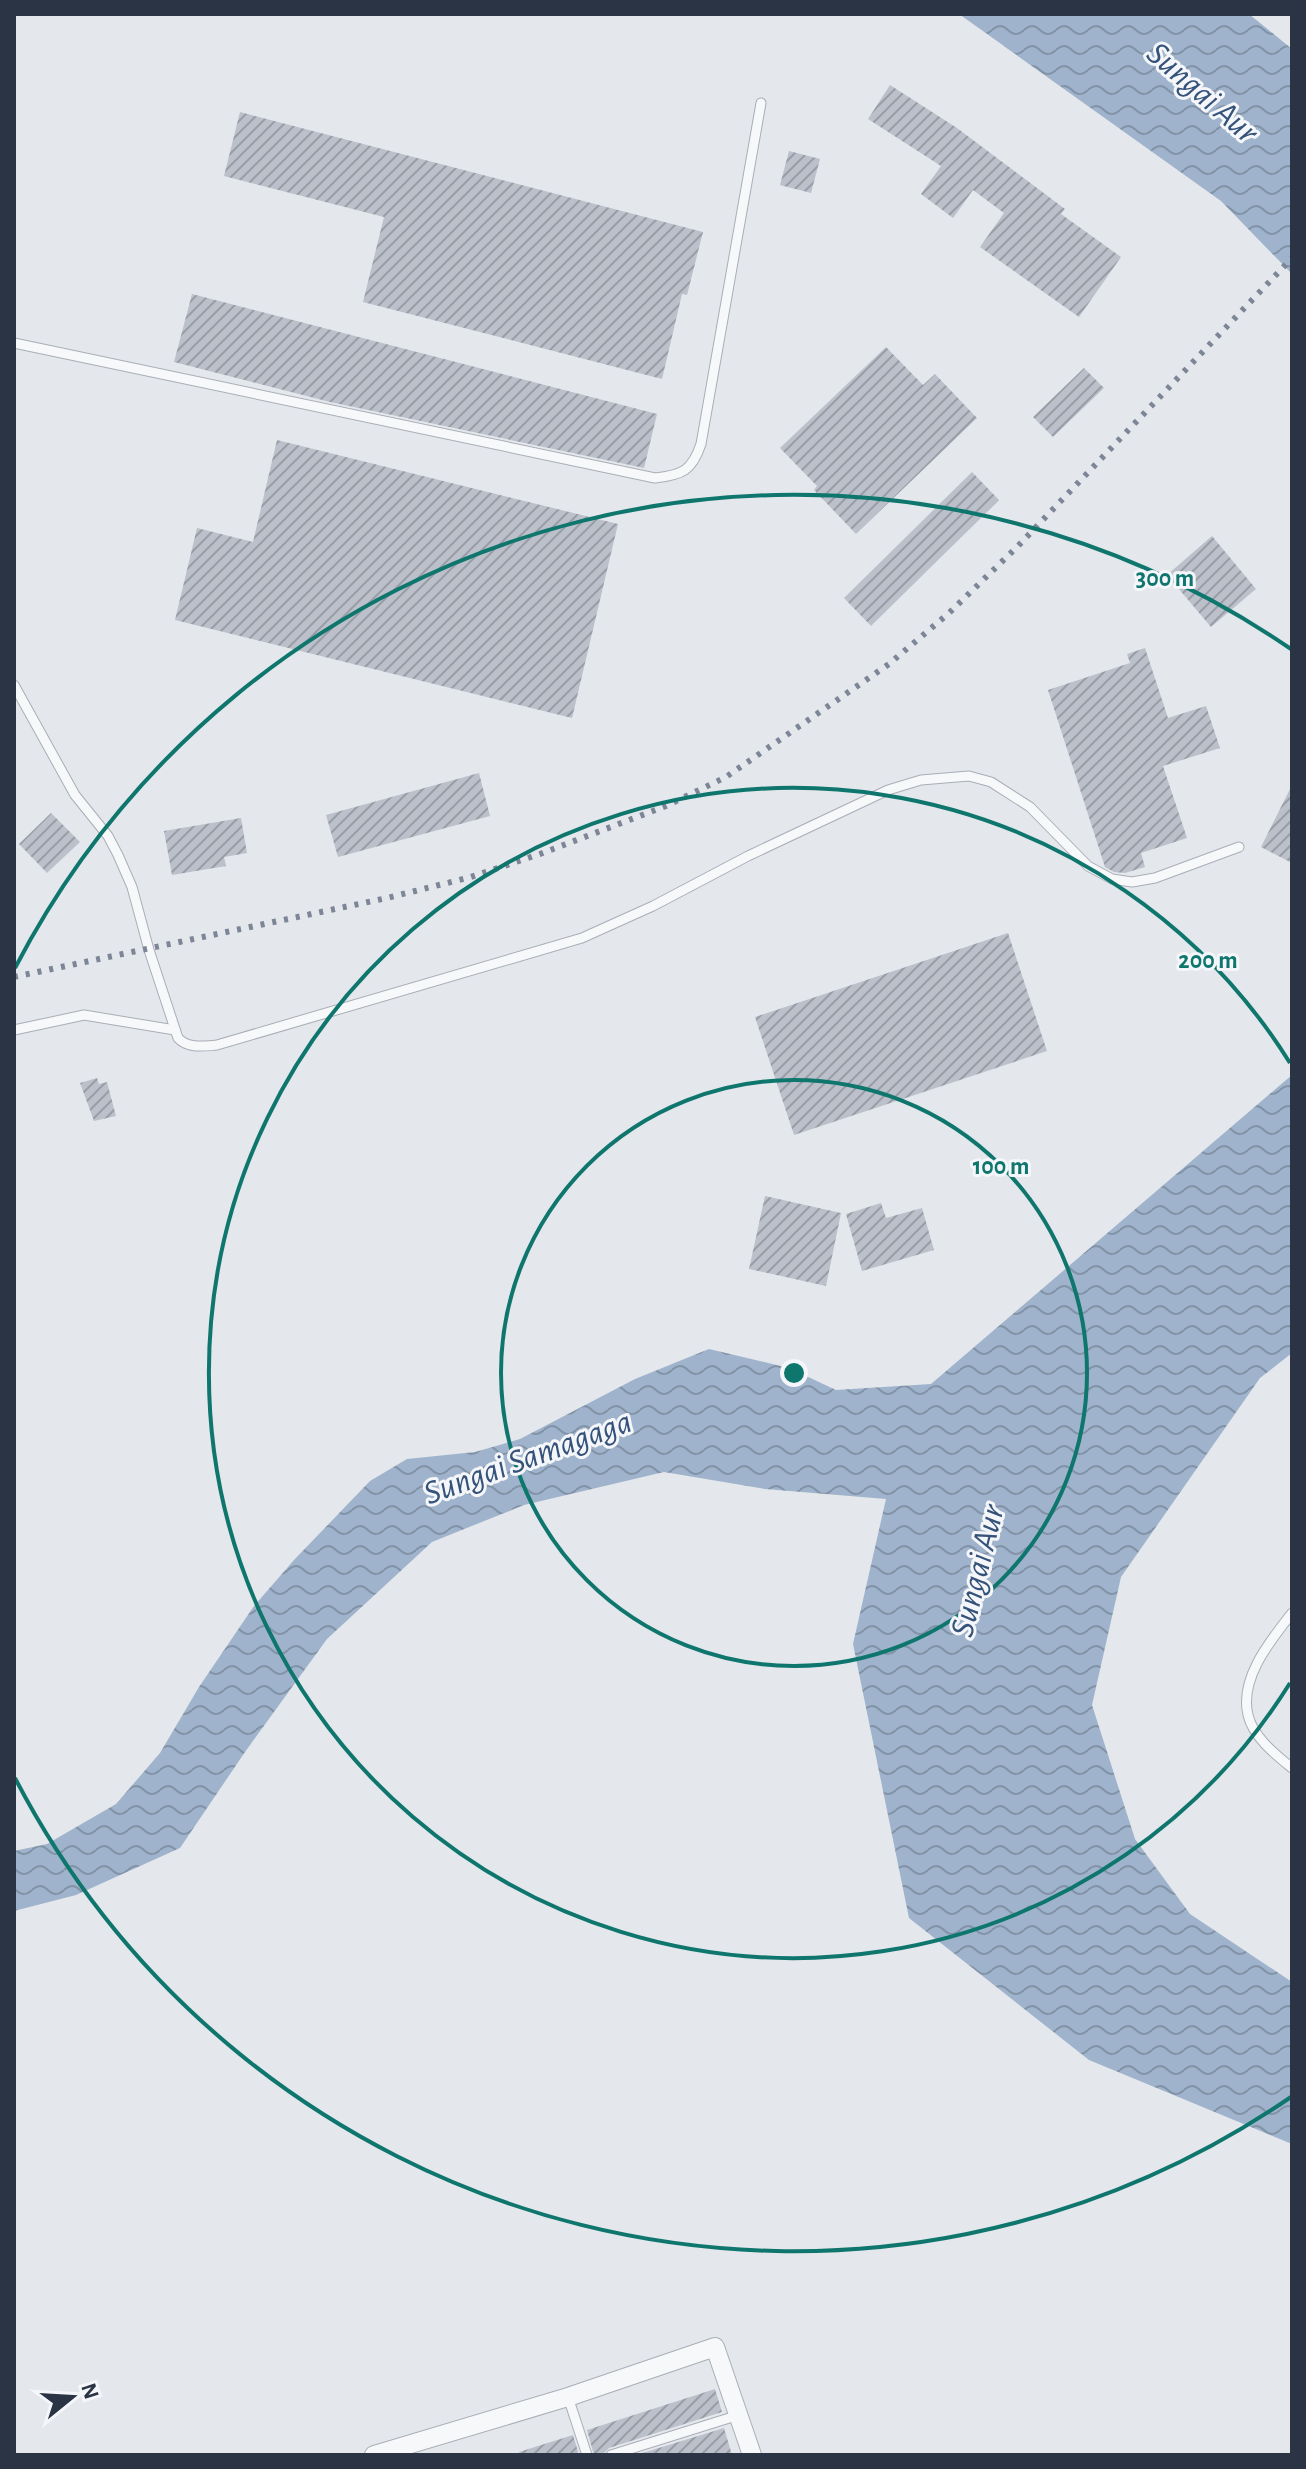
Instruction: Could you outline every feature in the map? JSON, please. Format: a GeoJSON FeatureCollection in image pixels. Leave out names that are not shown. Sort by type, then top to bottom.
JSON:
{"type":"FeatureCollection","features":[{"type":"Feature","properties":{"kind":"street"},"geometry":{"type":"LineString","coordinates":[[374,2455],[409,2450],[715,2347],[752,2455]]}},
{"type":"Feature","properties":{"kind":"lane"},"geometry":{"type":"LineString","coordinates":[[14,343],[655,478],[674,476],[686,470],[696,458],[701,444],[761,103]]}},
{"type":"Feature","properties":{"kind":"lane"},"geometry":{"type":"LineString","coordinates":[[14,685],[75,795],[108,836],[118,855],[132,887],[175,1030],[184,1044],[217,1045],[582,938],[888,790],[937,777],[969,776],[1008,791],[1030,807],[1088,866],[1112,879],[1132,882],[1155,878],[1239,847]]}},
{"type":"Feature","properties":{"kind":"lane"},"geometry":{"type":"LineString","coordinates":[[14,1030],[84,1015],[175,1030]]}},
{"type":"Feature","properties":{"kind":"lane"},"geometry":{"type":"LineString","coordinates":[[1292,1613],[1268,1645],[1250,1682],[1247,1698],[1248,1717],[1258,1736],[1292,1768]]}},
{"type":"Feature","properties":{"kind":"lane"},"geometry":{"type":"LineString","coordinates":[[568,2397],[587,2455]]}},
{"type":"Feature","properties":{"kind":"lane"},"geometry":{"type":"LineString","coordinates":[[611,2455],[739,2415]]}},
{"type":"Feature","properties":{"kind":"water","name":"Sungai Aur"},"geometry":{"type":"Polygon","coordinates":[[[959,14],[1249,14],[1292,49],[1292,274],[1221,201],[959,14]]]}},
{"type":"Feature","properties":{"kind":"water"},"geometry":{"type":"Polygon","coordinates":[[[1292,1075],[1292,1353],[1260,1378],[1121,1577],[1092,1705],[1135,1839],[1190,1914],[1292,1982],[1292,2144],[1089,2060],[909,1918],[853,1644],[886,1499],[765,1489],[664,1472],[524,1505],[432,1542],[327,1639],[180,1848],[76,1895],[14,1911],[14,1851],[47,1844],[116,1804],[160,1753],[199,1687],[254,1606],[370,1481],[407,1459],[475,1452],[520,1439],[635,1379],[709,1349],[789,1368],[836,1390],[931,1384],[1292,1075]]]}},
{"type":"Feature","properties":{"kind":"building"},"geometry":{"type":"Polygon","coordinates":[[[890,85],[957,128],[1065,209],[1061,214],[1121,257],[1079,317],[980,247],[1004,213],[973,190],[953,218],[921,194],[941,166],[868,119],[890,85]]]}},
{"type":"Feature","properties":{"kind":"building"},"geometry":{"type":"Polygon","coordinates":[[[240,112],[703,232],[687,295],[682,294],[662,379],[363,302],[384,217],[224,176],[240,112]]]}},
{"type":"Feature","properties":{"kind":"building"},"geometry":{"type":"Polygon","coordinates":[[[789,151],[820,159],[811,193],[780,185],[789,151]]]}},
{"type":"Feature","properties":{"kind":"building"},"geometry":{"type":"Polygon","coordinates":[[[192,294],[657,414],[644,468],[330,402],[174,362],[192,294]]]}},
{"type":"Feature","properties":{"kind":"building"},"geometry":{"type":"Polygon","coordinates":[[[886,347],[923,385],[935,374],[977,418],[856,534],[814,490],[817,486],[780,448],[886,347]]]}},
{"type":"Feature","properties":{"kind":"building"},"geometry":{"type":"Polygon","coordinates":[[[1084,368],[1104,388],[1053,437],[1033,417],[1084,368]]]}},
{"type":"Feature","properties":{"kind":"building"},"geometry":{"type":"Polygon","coordinates":[[[277,440],[618,524],[572,718],[175,620],[197,528],[253,542],[277,440]]]}},
{"type":"Feature","properties":{"kind":"building"},"geometry":{"type":"Polygon","coordinates":[[[972,472],[999,500],[871,626],[844,598],[972,472]]]}},
{"type":"Feature","properties":{"kind":"building"},"geometry":{"type":"Polygon","coordinates":[[[1212,536],[1256,589],[1211,627],[1167,575],[1212,536]]]}},
{"type":"Feature","properties":{"kind":"building"},"geometry":{"type":"Polygon","coordinates":[[[1145,648],[1168,718],[1206,706],[1220,748],[1163,766],[1187,838],[1141,853],[1145,867],[1125,873],[1114,872],[1105,867],[1048,690],[1130,663],[1127,654],[1145,648]]]}},
{"type":"Feature","properties":{"kind":"building"},"geometry":{"type":"Polygon","coordinates":[[[479,773],[490,816],[338,857],[326,815],[479,773]]]}},
{"type":"Feature","properties":{"kind":"building"},"geometry":{"type":"Polygon","coordinates":[[[1292,785],[1292,863],[1261,847],[1292,785]]]}},
{"type":"Feature","properties":{"kind":"building"},"geometry":{"type":"Polygon","coordinates":[[[51,813],[80,842],[47,873],[19,844],[51,813]]]}},
{"type":"Feature","properties":{"kind":"building"},"geometry":{"type":"Polygon","coordinates":[[[241,818],[247,853],[224,857],[226,866],[172,875],[164,831],[241,818]]]}},
{"type":"Feature","properties":{"kind":"building"},"geometry":{"type":"Polygon","coordinates":[[[1008,933],[1047,1051],[794,1135],[755,1017],[1008,933]]]}},
{"type":"Feature","properties":{"kind":"building"},"geometry":{"type":"Polygon","coordinates":[[[97,1078],[99,1084],[107,1082],[116,1116],[94,1121],[80,1083],[97,1078]]]}},
{"type":"Feature","properties":{"kind":"building"},"geometry":{"type":"Polygon","coordinates":[[[765,1196],[841,1213],[826,1286],[749,1269],[765,1196]]]}},
{"type":"Feature","properties":{"kind":"building"},"geometry":{"type":"Polygon","coordinates":[[[881,1203],[886,1218],[922,1208],[934,1250],[862,1271],[846,1214],[881,1203]]]}},
{"type":"Feature","properties":{"kind":"building"},"geometry":{"type":"Polygon","coordinates":[[[715,2389],[722,2412],[594,2455],[587,2430],[715,2389]]]}},
{"type":"Feature","properties":{"kind":"building"},"geometry":{"type":"Polygon","coordinates":[[[724,2428],[732,2455],[636,2455],[724,2428]]]}},
{"type":"Feature","properties":{"kind":"building"},"geometry":{"type":"Polygon","coordinates":[[[573,2435],[579,2455],[520,2455],[519,2452],[573,2435]]]}},
{"type":"Feature","properties":{"kind":"railway"},"geometry":{"type":"LineString","coordinates":[[14,977],[387,898],[471,877],[666,806],[726,777],[889,664],[949,613],[1018,546],[1292,258]]}},
{"type":"Feature","properties":{"kind":"water label","name":"Sungai Samagaga"},"geometry":{"type":"Point","coordinates":[528,1458]}}]}
